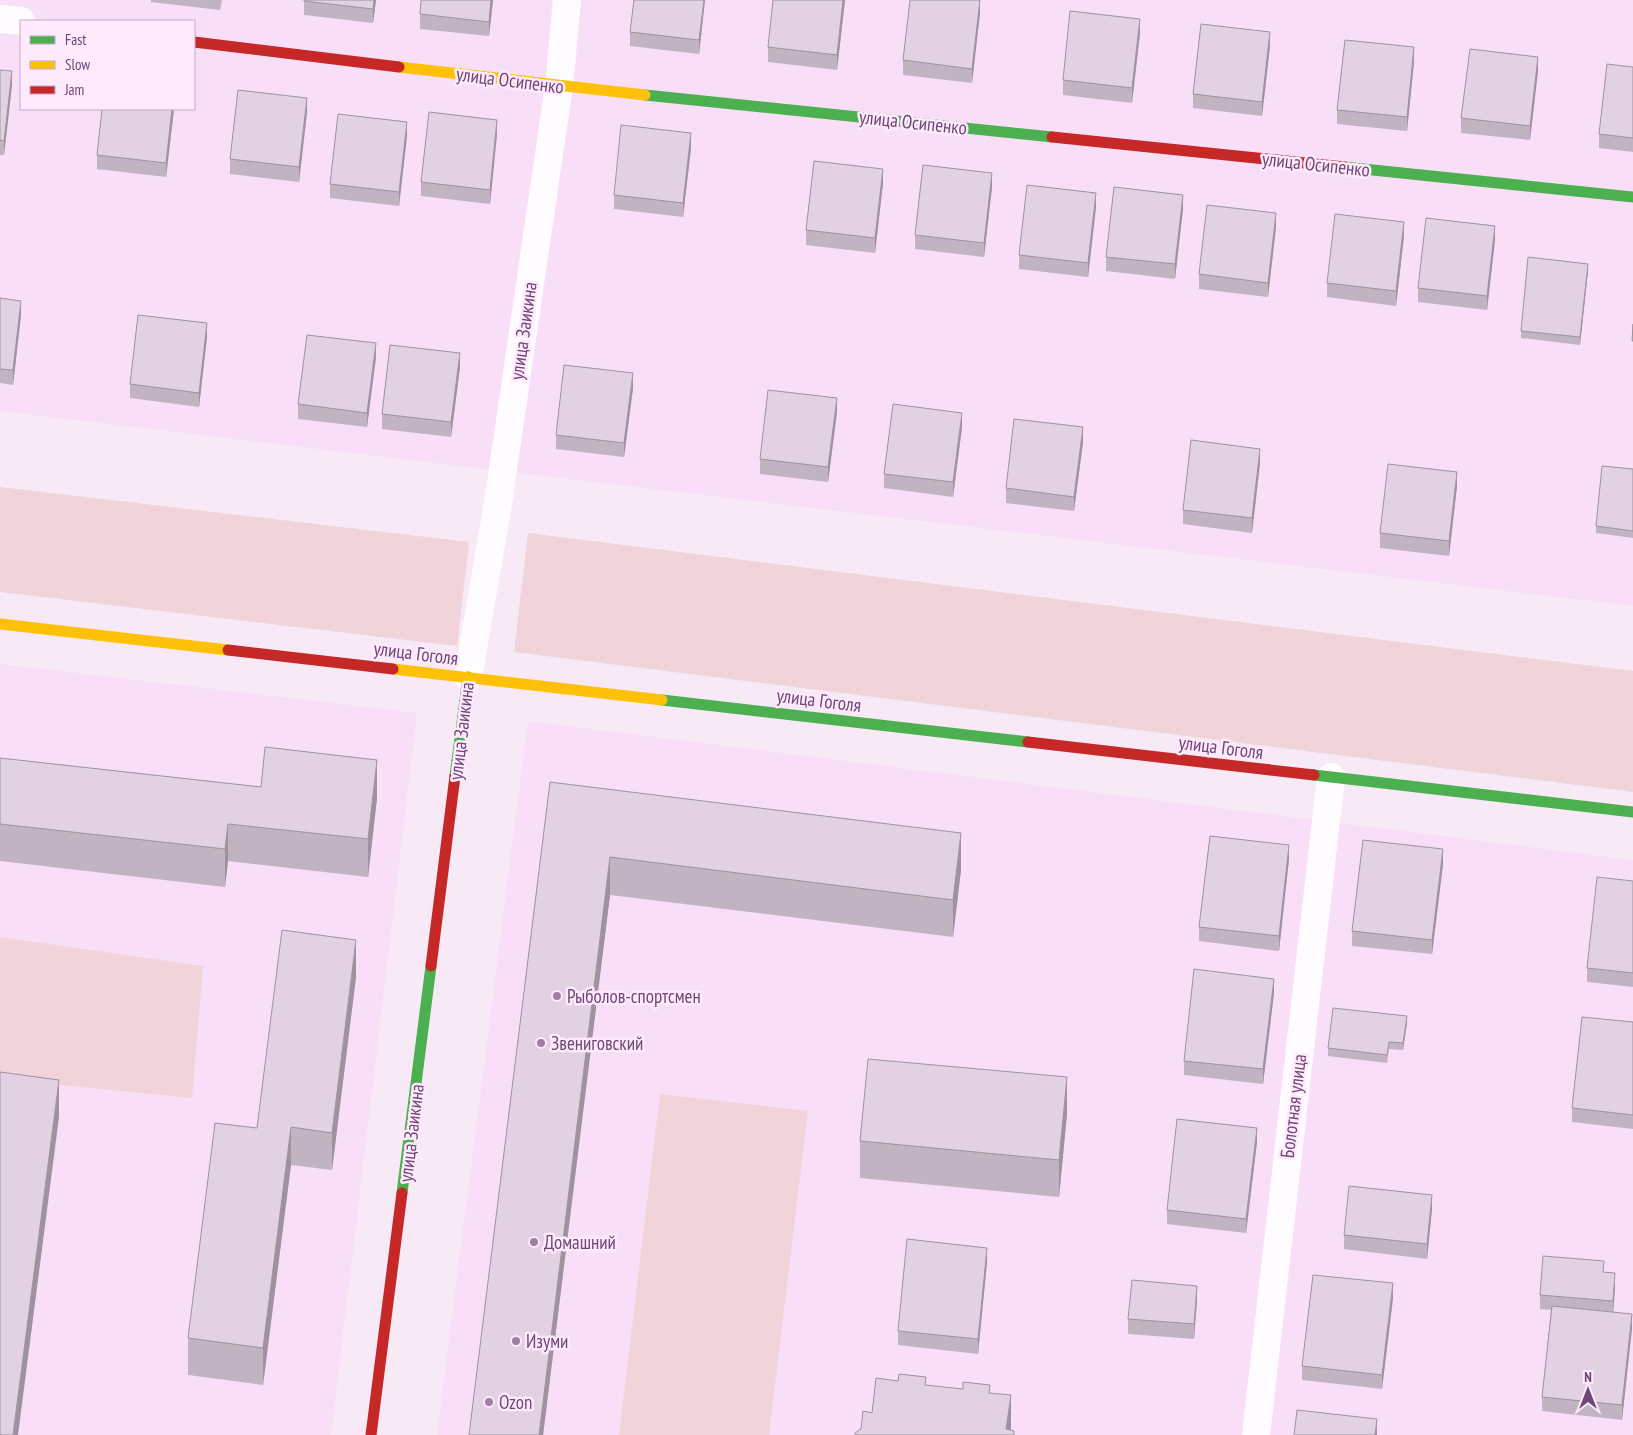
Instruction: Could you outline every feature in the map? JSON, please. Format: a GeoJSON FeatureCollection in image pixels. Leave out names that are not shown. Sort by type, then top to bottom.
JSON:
{"type":"FeatureCollection","features":[{"type":"Feature","properties":{"kind":"street","name":"улица Заикина"},"geometry":{"type":"LineString","coordinates":[[372,1435],[468,677],[497,510],[559,86],[567,0]]}},
{"type":"Feature","properties":{"kind":"street"},"geometry":{"type":"LineString","coordinates":[[0,19],[20,21]]}},
{"type":"Feature","properties":{"kind":"street","name":"улица Осипенко"},"geometry":{"type":"LineString","coordinates":[[195,42],[559,86],[1633,197]]}},
{"type":"Feature","properties":{"kind":"street","name":"улица Гоголя"},"geometry":{"type":"LineString","coordinates":[[0,624],[1633,812]]}},
{"type":"Feature","properties":{"kind":"street","name":"Болотная улица"},"geometry":{"type":"LineString","coordinates":[[1256,1435],[1331,777]]}},
{"type":"Feature","properties":{"kind":"shaded area"},"geometry":{"type":"Polygon","coordinates":[[[0,0],[1633,0],[1633,606],[0,411],[0,0]]]}},
{"type":"Feature","properties":{"kind":"shaded area"},"geometry":{"type":"Polygon","coordinates":[[[0,487],[469,542],[457,646],[0,592],[0,487]]]}},
{"type":"Feature","properties":{"kind":"shaded area"},"geometry":{"type":"Polygon","coordinates":[[[528,533],[1633,671],[1633,792],[514,652],[528,533]]]}},
{"type":"Feature","properties":{"kind":"shaded area"},"geometry":{"type":"Polygon","coordinates":[[[0,664],[417,713],[331,1435],[0,1435],[0,664]]]}},
{"type":"Feature","properties":{"kind":"shaded area"},"geometry":{"type":"Polygon","coordinates":[[[528,721],[1633,860],[1633,1435],[437,1435],[528,721]]]}},
{"type":"Feature","properties":{"kind":"shaded area"},"geometry":{"type":"Polygon","coordinates":[[[0,937],[203,966],[192,1098],[0,1079],[0,937]]]}},
{"type":"Feature","properties":{"kind":"shaded area"},"geometry":{"type":"Polygon","coordinates":[[[660,1094],[808,1111],[769,1435],[619,1435],[660,1094]]]}},
{"type":"Feature","properties":{"kind":"building"},"geometry":{"type":"Polygon","coordinates":[[[304,0],[374,0],[373,9],[304,0]]]}},
{"type":"Feature","properties":{"kind":"building"},"geometry":{"type":"Polygon","coordinates":[[[421,0],[491,0],[489,22],[420,14],[421,0]]]}},
{"type":"Feature","properties":{"kind":"building"},"geometry":{"type":"Polygon","coordinates":[[[634,0],[704,0],[699,40],[630,32],[634,0]]]}},
{"type":"Feature","properties":{"kind":"building"},"geometry":{"type":"Polygon","coordinates":[[[773,0],[843,0],[837,55],[768,47],[773,0]]]}},
{"type":"Feature","properties":{"kind":"building"},"geometry":{"type":"Polygon","coordinates":[[[910,0],[980,0],[972,69],[903,60],[910,0]]]}},
{"type":"Feature","properties":{"kind":"building"},"geometry":{"type":"Polygon","coordinates":[[[1070,11],[1140,19],[1132,88],[1063,80],[1070,11]]]}},
{"type":"Feature","properties":{"kind":"building"},"geometry":{"type":"Polygon","coordinates":[[[1201,24],[1270,32],[1262,102],[1193,94],[1201,24]]]}},
{"type":"Feature","properties":{"kind":"building"},"geometry":{"type":"Polygon","coordinates":[[[1345,40],[1414,47],[1407,117],[1337,110],[1345,40]]]}},
{"type":"Feature","properties":{"kind":"building"},"geometry":{"type":"Polygon","coordinates":[[[1470,49],[1538,57],[1530,126],[1461,118],[1470,49]]]}},
{"type":"Feature","properties":{"kind":"building"},"geometry":{"type":"Polygon","coordinates":[[[1607,64],[1633,67],[1633,138],[1599,134],[1607,64]]]}},
{"type":"Feature","properties":{"kind":"building"},"geometry":{"type":"Polygon","coordinates":[[[0,70],[12,71],[4,141],[0,140],[0,70]]]}},
{"type":"Feature","properties":{"kind":"building"},"geometry":{"type":"Polygon","coordinates":[[[238,90],[307,98],[299,167],[230,159],[238,90]]]}},
{"type":"Feature","properties":{"kind":"building"},"geometry":{"type":"Polygon","coordinates":[[[102,110],[172,110],[166,163],[97,155],[102,110]]]}},
{"type":"Feature","properties":{"kind":"building"},"geometry":{"type":"Polygon","coordinates":[[[429,112],[497,120],[490,190],[421,182],[429,112]]]}},
{"type":"Feature","properties":{"kind":"building"},"geometry":{"type":"Polygon","coordinates":[[[338,114],[407,122],[399,192],[330,184],[338,114]]]}},
{"type":"Feature","properties":{"kind":"building"},"geometry":{"type":"Polygon","coordinates":[[[621,125],[691,133],[683,203],[614,195],[621,125]]]}},
{"type":"Feature","properties":{"kind":"building"},"geometry":{"type":"Polygon","coordinates":[[[814,161],[883,169],[875,238],[806,230],[814,161]]]}},
{"type":"Feature","properties":{"kind":"building"},"geometry":{"type":"Polygon","coordinates":[[[923,165],[992,173],[984,243],[915,235],[923,165]]]}},
{"type":"Feature","properties":{"kind":"building"},"geometry":{"type":"Polygon","coordinates":[[[1027,185],[1096,193],[1088,263],[1019,255],[1027,185]]]}},
{"type":"Feature","properties":{"kind":"building"},"geometry":{"type":"Polygon","coordinates":[[[1114,187],[1183,195],[1175,264],[1106,257],[1114,187]]]}},
{"type":"Feature","properties":{"kind":"building"},"geometry":{"type":"Polygon","coordinates":[[[1207,205],[1276,213],[1268,283],[1199,274],[1207,205]]]}},
{"type":"Feature","properties":{"kind":"building"},"geometry":{"type":"Polygon","coordinates":[[[1335,214],[1404,222],[1396,291],[1327,283],[1335,214]]]}},
{"type":"Feature","properties":{"kind":"building"},"geometry":{"type":"Polygon","coordinates":[[[1426,218],[1495,226],[1487,296],[1418,288],[1426,218]]]}},
{"type":"Feature","properties":{"kind":"building"},"geometry":{"type":"Polygon","coordinates":[[[1528,257],[1588,264],[1580,337],[1521,331],[1528,257]]]}},
{"type":"Feature","properties":{"kind":"building"},"geometry":{"type":"Polygon","coordinates":[[[0,298],[21,301],[13,370],[0,369],[0,298]]]}},
{"type":"Feature","properties":{"kind":"building"},"geometry":{"type":"Polygon","coordinates":[[[138,315],[207,323],[199,393],[130,384],[138,315]]]}},
{"type":"Feature","properties":{"kind":"building"},"geometry":{"type":"Polygon","coordinates":[[[307,335],[376,343],[367,413],[298,404],[307,335]]]}},
{"type":"Feature","properties":{"kind":"building"},"geometry":{"type":"Polygon","coordinates":[[[390,345],[460,353],[451,422],[382,414],[390,345]]]}},
{"type":"Feature","properties":{"kind":"building"},"geometry":{"type":"Polygon","coordinates":[[[564,365],[633,373],[624,443],[556,435],[564,365]]]}},
{"type":"Feature","properties":{"kind":"building"},"geometry":{"type":"Polygon","coordinates":[[[768,390],[837,398],[828,467],[760,459],[768,390]]]}},
{"type":"Feature","properties":{"kind":"building"},"geometry":{"type":"Polygon","coordinates":[[[893,404],[962,413],[953,482],[884,474],[893,404]]]}},
{"type":"Feature","properties":{"kind":"building"},"geometry":{"type":"Polygon","coordinates":[[[1014,419],[1083,427],[1074,497],[1006,488],[1014,419]]]}},
{"type":"Feature","properties":{"kind":"building"},"geometry":{"type":"Polygon","coordinates":[[[1191,440],[1260,449],[1252,518],[1183,510],[1191,440]]]}},
{"type":"Feature","properties":{"kind":"building"},"geometry":{"type":"Polygon","coordinates":[[[1388,464],[1457,472],[1449,541],[1380,533],[1388,464]]]}},
{"type":"Feature","properties":{"kind":"building"},"geometry":{"type":"Polygon","coordinates":[[[1602,466],[1633,469],[1633,531],[1596,526],[1602,466]]]}},
{"type":"Feature","properties":{"kind":"building"},"geometry":{"type":"Polygon","coordinates":[[[265,747],[377,760],[368,839],[228,824],[225,849],[0,824],[0,758],[261,787],[265,747]]]}},
{"type":"Feature","properties":{"kind":"building"},"geometry":{"type":"Polygon","coordinates":[[[550,782],[961,833],[953,900],[610,857],[539,1435],[469,1435],[550,782]]]}},
{"type":"Feature","properties":{"kind":"building"},"geometry":{"type":"Polygon","coordinates":[[[1210,836],[1289,845],[1279,936],[1199,927],[1210,836]]]}},
{"type":"Feature","properties":{"kind":"building"},"geometry":{"type":"Polygon","coordinates":[[[1363,840],[1443,849],[1432,940],[1352,931],[1363,840]]]}},
{"type":"Feature","properties":{"kind":"building"},"geometry":{"type":"Polygon","coordinates":[[[1597,877],[1633,881],[1633,973],[1587,968],[1597,877]]]}},
{"type":"Feature","properties":{"kind":"building"},"geometry":{"type":"Polygon","coordinates":[[[282,930],[356,940],[332,1133],[291,1127],[263,1348],[188,1338],[215,1123],[257,1128],[282,930]]]}},
{"type":"Feature","properties":{"kind":"building"},"geometry":{"type":"Polygon","coordinates":[[[1194,969],[1274,979],[1263,1069],[1184,1061],[1194,969]]]}},
{"type":"Feature","properties":{"kind":"building"},"geometry":{"type":"Polygon","coordinates":[[[1333,1008],[1407,1016],[1403,1043],[1389,1042],[1387,1055],[1328,1048],[1333,1008]]]}},
{"type":"Feature","properties":{"kind":"building"},"geometry":{"type":"Polygon","coordinates":[[[1582,1017],[1633,1022],[1633,1115],[1572,1108],[1582,1017]]]}},
{"type":"Feature","properties":{"kind":"building"},"geometry":{"type":"Polygon","coordinates":[[[868,1059],[1067,1077],[1059,1160],[860,1141],[868,1059]]]}},
{"type":"Feature","properties":{"kind":"building"},"geometry":{"type":"Polygon","coordinates":[[[0,1072],[59,1080],[13,1435],[0,1435],[0,1072]]]}},
{"type":"Feature","properties":{"kind":"building"},"geometry":{"type":"Polygon","coordinates":[[[1177,1119],[1257,1128],[1246,1219],[1167,1210],[1177,1119]]]}},
{"type":"Feature","properties":{"kind":"building"},"geometry":{"type":"Polygon","coordinates":[[[1349,1186],[1432,1195],[1427,1244],[1344,1235],[1349,1186]]]}},
{"type":"Feature","properties":{"kind":"building"},"geometry":{"type":"Polygon","coordinates":[[[907,1239],[987,1248],[978,1339],[898,1331],[907,1239]]]}},
{"type":"Feature","properties":{"kind":"building"},"geometry":{"type":"Polygon","coordinates":[[[1543,1256],[1604,1261],[1603,1272],[1615,1273],[1613,1301],[1540,1295],[1543,1256]]]}},
{"type":"Feature","properties":{"kind":"building"},"geometry":{"type":"Polygon","coordinates":[[[1313,1275],[1393,1283],[1382,1375],[1302,1366],[1313,1275]]]}},
{"type":"Feature","properties":{"kind":"building"},"geometry":{"type":"Polygon","coordinates":[[[1132,1280],[1197,1286],[1194,1324],[1128,1319],[1132,1280]]]}},
{"type":"Feature","properties":{"kind":"building"},"geometry":{"type":"Polygon","coordinates":[[[1552,1306],[1632,1314],[1622,1405],[1542,1397],[1552,1306]]]}},
{"type":"Feature","properties":{"kind":"building"},"geometry":{"type":"Polygon","coordinates":[[[899,1374],[926,1377],[925,1385],[963,1389],[963,1382],[990,1385],[989,1393],[1011,1395],[1006,1429],[1014,1431],[1014,1435],[855,1435],[861,1429],[863,1411],[872,1413],[876,1378],[898,1381],[899,1374]]]}},
{"type":"Feature","properties":{"kind":"building"},"geometry":{"type":"Polygon","coordinates":[[[1297,1410],[1377,1419],[1375,1435],[1294,1435],[1297,1410]]]}},
{"type":"Feature","properties":{"kind":"traffic: fast"},"geometry":{"type":"LineString","coordinates":[[645,95],[1052,137]]}},
{"type":"Feature","properties":{"kind":"traffic: fast"},"geometry":{"type":"LineString","coordinates":[[1344,167],[1633,197]]}},
{"type":"Feature","properties":{"kind":"traffic: fast"},"geometry":{"type":"LineString","coordinates":[[455,776],[468,677]]}},
{"type":"Feature","properties":{"kind":"traffic: fast"},"geometry":{"type":"LineString","coordinates":[[662,700],[1028,742]]}},
{"type":"Feature","properties":{"kind":"traffic: fast"},"geometry":{"type":"LineString","coordinates":[[1314,775],[1633,812]]}},
{"type":"Feature","properties":{"kind":"traffic: fast"},"geometry":{"type":"LineString","coordinates":[[402,1193],[431,966]]}},
{"type":"Feature","properties":{"kind":"traffic: slow"},"geometry":{"type":"LineString","coordinates":[[399,67],[645,95]]}},
{"type":"Feature","properties":{"kind":"traffic: slow"},"geometry":{"type":"LineString","coordinates":[[0,624],[228,650]]}},
{"type":"Feature","properties":{"kind":"traffic: slow"},"geometry":{"type":"LineString","coordinates":[[393,669],[662,700]]}},
{"type":"Feature","properties":{"kind":"traffic: jam"},"geometry":{"type":"LineString","coordinates":[[195,42],[399,67]]}},
{"type":"Feature","properties":{"kind":"traffic: jam"},"geometry":{"type":"LineString","coordinates":[[1052,137],[1344,167]]}},
{"type":"Feature","properties":{"kind":"traffic: jam"},"geometry":{"type":"LineString","coordinates":[[228,650],[393,669]]}},
{"type":"Feature","properties":{"kind":"traffic: jam"},"geometry":{"type":"LineString","coordinates":[[1028,742],[1314,775]]}},
{"type":"Feature","properties":{"kind":"traffic: jam"},"geometry":{"type":"LineString","coordinates":[[431,966],[455,776]]}},
{"type":"Feature","properties":{"kind":"traffic: jam"},"geometry":{"type":"LineString","coordinates":[[371,1435],[402,1193]]}},
{"type":"Feature","properties":{"kind":"place","name":"Рыболов-спортсмен"},"geometry":{"type":"Point","coordinates":[557,996]}},
{"type":"Feature","properties":{"kind":"place","name":"Звениговский"},"geometry":{"type":"Point","coordinates":[541,1043]}},
{"type":"Feature","properties":{"kind":"place","name":"Домашний"},"geometry":{"type":"Point","coordinates":[534,1242]}},
{"type":"Feature","properties":{"kind":"place","name":"Изуми"},"geometry":{"type":"Point","coordinates":[516,1341]}},
{"type":"Feature","properties":{"kind":"place","name":"Ozon"},"geometry":{"type":"Point","coordinates":[489,1402]}}]}
